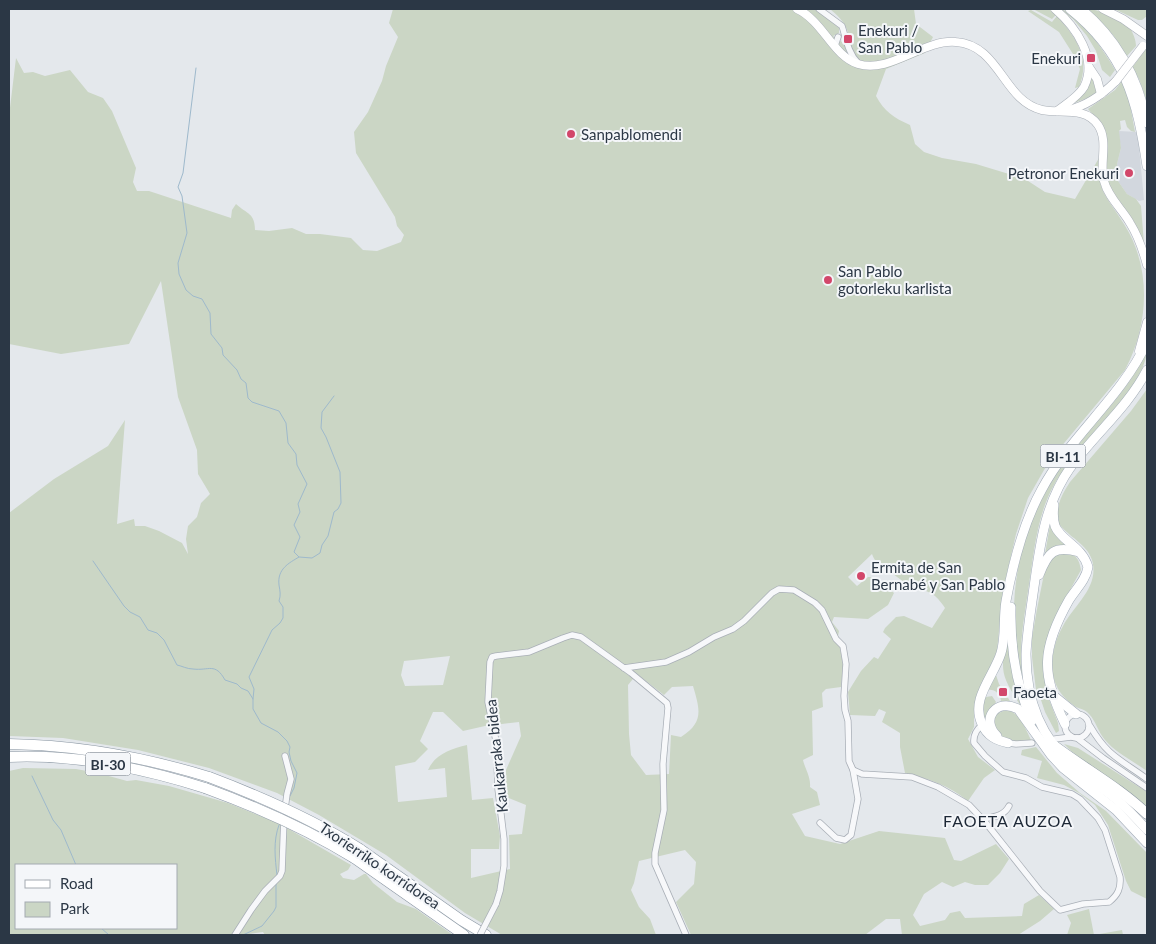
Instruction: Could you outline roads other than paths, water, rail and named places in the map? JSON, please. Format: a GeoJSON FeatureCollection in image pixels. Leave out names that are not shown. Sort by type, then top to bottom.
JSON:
{"type":"FeatureCollection","features":[{"type":"Feature","properties":{"kind":"highway","name":"Txorierriko korridorea"},"geometry":{"type":"LineString","coordinates":[[9,744],[51,746],[116,754],[209,777],[292,811],[338,835],[455,916],[486,935]]}},
{"type":"Feature","properties":{"kind":"highway"},"geometry":{"type":"LineString","coordinates":[[1052,744],[1127,797],[1147,814]]}},
{"type":"Feature","properties":{"kind":"highway","name":"Txorierriko korridorea"},"geometry":{"type":"LineString","coordinates":[[9,756],[50,758],[120,766],[205,788],[261,809],[294,824],[354,858],[464,935]]}},
{"type":"Feature","properties":{"kind":"main road"},"geometry":{"type":"LineString","coordinates":[[1070,9],[1102,40],[1124,73],[1138,112],[1147,166]]}},
{"type":"Feature","properties":{"kind":"main road"},"geometry":{"type":"LineString","coordinates":[[1082,9],[1106,34],[1122,56],[1141,96],[1147,123]]}},
{"type":"Feature","properties":{"kind":"main road","name":"BI-11"},"geometry":{"type":"LineString","coordinates":[[1147,342],[1135,365],[1117,391],[1070,446],[1052,471],[1034,505],[1024,529],[1015,562],[1011,604],[1014,659],[1035,739],[1063,768],[1116,810],[1147,843]]}},
{"type":"Feature","properties":{"kind":"main road","name":"BI-11"},"geometry":{"type":"LineString","coordinates":[[1147,370],[1123,405],[1071,467],[1054,497],[1043,528],[1027,641],[1026,670],[1031,701],[1052,744],[1076,769],[1119,801],[1147,830]]}},
{"type":"Feature","properties":{"kind":"main road"},"geometry":{"type":"LineString","coordinates":[[1054,497],[1054,524],[1080,552],[1086,561],[1087,573],[1071,597],[1057,624],[1047,659],[1048,680],[1066,727]]}},
{"type":"Feature","properties":{"kind":"main road"},"geometry":{"type":"LineString","coordinates":[[1034,584],[1044,562],[1050,554],[1063,548],[1080,552]]}},
{"type":"Feature","properties":{"kind":"main road"},"geometry":{"type":"LineString","coordinates":[[1008,743],[990,736],[982,725],[979,713],[980,701],[1001,652],[1006,601],[1015,562]]}},
{"type":"Feature","properties":{"kind":"main road"},"geometry":{"type":"LineString","coordinates":[[1054,697],[1076,714]]}},
{"type":"Feature","properties":{"kind":"main road"},"geometry":{"type":"LineString","coordinates":[[1008,743],[993,733],[990,726],[990,716],[995,709],[1007,705],[1018,709],[1035,739]]}},
{"type":"Feature","properties":{"kind":"street"},"geometry":{"type":"LineString","coordinates":[[797,9],[810,16],[838,40],[860,65]]}},
{"type":"Feature","properties":{"kind":"street"},"geometry":{"type":"LineString","coordinates":[[819,9],[840,24],[843,30],[838,40],[844,56],[860,65],[875,66],[887,63],[936,44],[955,41],[966,43],[974,46],[990,58],[1023,101],[1042,110],[1084,114],[1098,125],[1101,131],[1104,183],[1137,235],[1147,265]]}},
{"type":"Feature","properties":{"kind":"street"},"geometry":{"type":"LineString","coordinates":[[1055,9],[1067,20],[1084,48],[1089,67],[1097,79],[1101,94]]}},
{"type":"Feature","properties":{"kind":"street"},"geometry":{"type":"LineString","coordinates":[[1103,9],[1123,19],[1147,36]]}},
{"type":"Feature","properties":{"kind":"street"},"geometry":{"type":"LineString","coordinates":[[1066,111],[1088,102],[1114,83],[1145,43]]}},
{"type":"Feature","properties":{"kind":"street"},"geometry":{"type":"LineString","coordinates":[[1057,111],[1069,103],[1083,89],[1089,67]]}},
{"type":"Feature","properties":{"kind":"street"},"geometry":{"type":"LineString","coordinates":[[1097,79],[1103,83],[1114,83]]}},
{"type":"Feature","properties":{"kind":"street"},"geometry":{"type":"LineString","coordinates":[[1084,114],[1088,102]]}},
{"type":"Feature","properties":{"kind":"street"},"geometry":{"type":"LineString","coordinates":[[1135,365],[1147,322]]}},
{"type":"Feature","properties":{"kind":"street"},"geometry":{"type":"LineString","coordinates":[[624,668],[666,662],[689,652],[714,637],[733,629],[744,621],[772,593],[779,589],[786,588],[800,594],[822,610],[836,639],[843,646],[846,664],[844,696],[848,720],[849,761],[853,770],[858,799],[851,836],[845,840],[839,839],[820,822]]}},
{"type":"Feature","properties":{"kind":"street","name":"Kaukarraka bidea"},"geometry":{"type":"LineString","coordinates":[[480,935],[496,904],[500,891],[504,839],[498,789],[496,741],[488,702],[490,662],[492,657],[529,652],[572,635],[581,637],[624,668],[667,703],[663,764],[664,810],[655,853],[655,864],[686,935]]}},
{"type":"Feature","properties":{"kind":"street"},"geometry":{"type":"LineString","coordinates":[[1090,726],[1086,734],[1074,738],[1055,739],[1066,727],[1069,717],[1076,714],[1086,718],[1099,742],[1109,753],[1147,779]]}},
{"type":"Feature","properties":{"kind":"street"},"geometry":{"type":"LineString","coordinates":[[853,770],[862,774],[912,777],[938,788],[969,805],[984,819],[1031,881],[1060,910],[1083,904],[1109,902],[1118,893],[1120,877],[1105,830],[1098,818],[1080,799],[1072,794],[1042,787],[1026,778],[1003,772],[984,756],[974,743],[977,728],[982,725]]}},
{"type":"Feature","properties":{"kind":"street"},"geometry":{"type":"LineString","coordinates":[[1066,727],[1074,738],[1147,788]]}},
{"type":"Feature","properties":{"kind":"street"},"geometry":{"type":"LineString","coordinates":[[1008,743],[1016,744],[1035,739]]}},
{"type":"Feature","properties":{"kind":"street"},"geometry":{"type":"LineString","coordinates":[[235,935],[250,910],[280,876],[282,871],[283,827],[291,779],[285,756]]}},
{"type":"Feature","properties":{"kind":"street"},"geometry":{"type":"LineString","coordinates":[[984,819],[1006,812],[1009,806]]}},
{"type":"Feature","properties":{"kind":"waterway"},"geometry":{"type":"LineString","coordinates":[[196,68],[183,173],[178,187],[182,196],[187,233],[178,263],[179,274],[186,290],[193,296],[202,299],[210,313],[211,334],[222,348],[223,355],[246,383],[248,398],[252,402],[279,411],[286,423],[288,443],[296,454],[297,465],[307,484],[298,504],[300,512],[294,525],[300,537],[294,552],[299,557],[284,567],[280,575],[279,601],[283,607],[283,618],[272,630],[249,677],[254,689],[253,699]]}},
{"type":"Feature","properties":{"kind":"waterway"},"geometry":{"type":"LineString","coordinates":[[299,557],[312,558],[320,553],[322,545],[328,536],[334,512],[341,503],[340,472],[321,428],[322,412],[334,396]]}},
{"type":"Feature","properties":{"kind":"waterway"},"geometry":{"type":"LineString","coordinates":[[93,561],[124,606],[130,612],[140,617],[148,630],[157,633],[164,640],[177,665],[191,669],[215,669],[225,680],[237,684],[248,691],[253,699],[253,709],[261,723],[278,732],[290,747],[291,761],[297,773],[290,796]]}},
{"type":"Feature","properties":{"kind":"waterway"},"geometry":{"type":"LineString","coordinates":[[32,776],[53,820],[61,830],[76,864]]}},
{"type":"Feature","properties":{"kind":"waterway"},"geometry":{"type":"LineString","coordinates":[[277,875],[275,843],[279,825]]}},
{"type":"Feature","properties":{"kind":"waterway"},"geometry":{"type":"LineString","coordinates":[[243,935],[262,926],[274,911],[276,907],[276,884]]}},
{"type":"Feature","properties":{"kind":"waterway"},"geometry":{"type":"LineString","coordinates":[[102,929],[109,935]]}},
{"type":"Feature","properties":{"kind":"place","name":"Enekuri / San Pablo"},"geometry":{"type":"Point","coordinates":[848,39]}},
{"type":"Feature","properties":{"kind":"place","name":"Enekuri"},"geometry":{"type":"Point","coordinates":[1091,58]}},
{"type":"Feature","properties":{"kind":"place","name":"Sanpablomendi"},"geometry":{"type":"Point","coordinates":[571,134]}},
{"type":"Feature","properties":{"kind":"place","name":"Petronor Enekuri"},"geometry":{"type":"Point","coordinates":[1129,173]}},
{"type":"Feature","properties":{"kind":"place","name":"San Pablo gotorleku karlista"},"geometry":{"type":"Point","coordinates":[828,280]}},
{"type":"Feature","properties":{"kind":"place","name":"Ermita de San Bernabé y San Pablo"},"geometry":{"type":"Point","coordinates":[861,576]}},
{"type":"Feature","properties":{"kind":"place","name":"Faoeta"},"geometry":{"type":"Point","coordinates":[1003,692]}},
{"type":"Feature","properties":{"kind":"district","name":"FAOETA AUZOA"},"geometry":{"type":"Point","coordinates":[1008,820]}}]}
